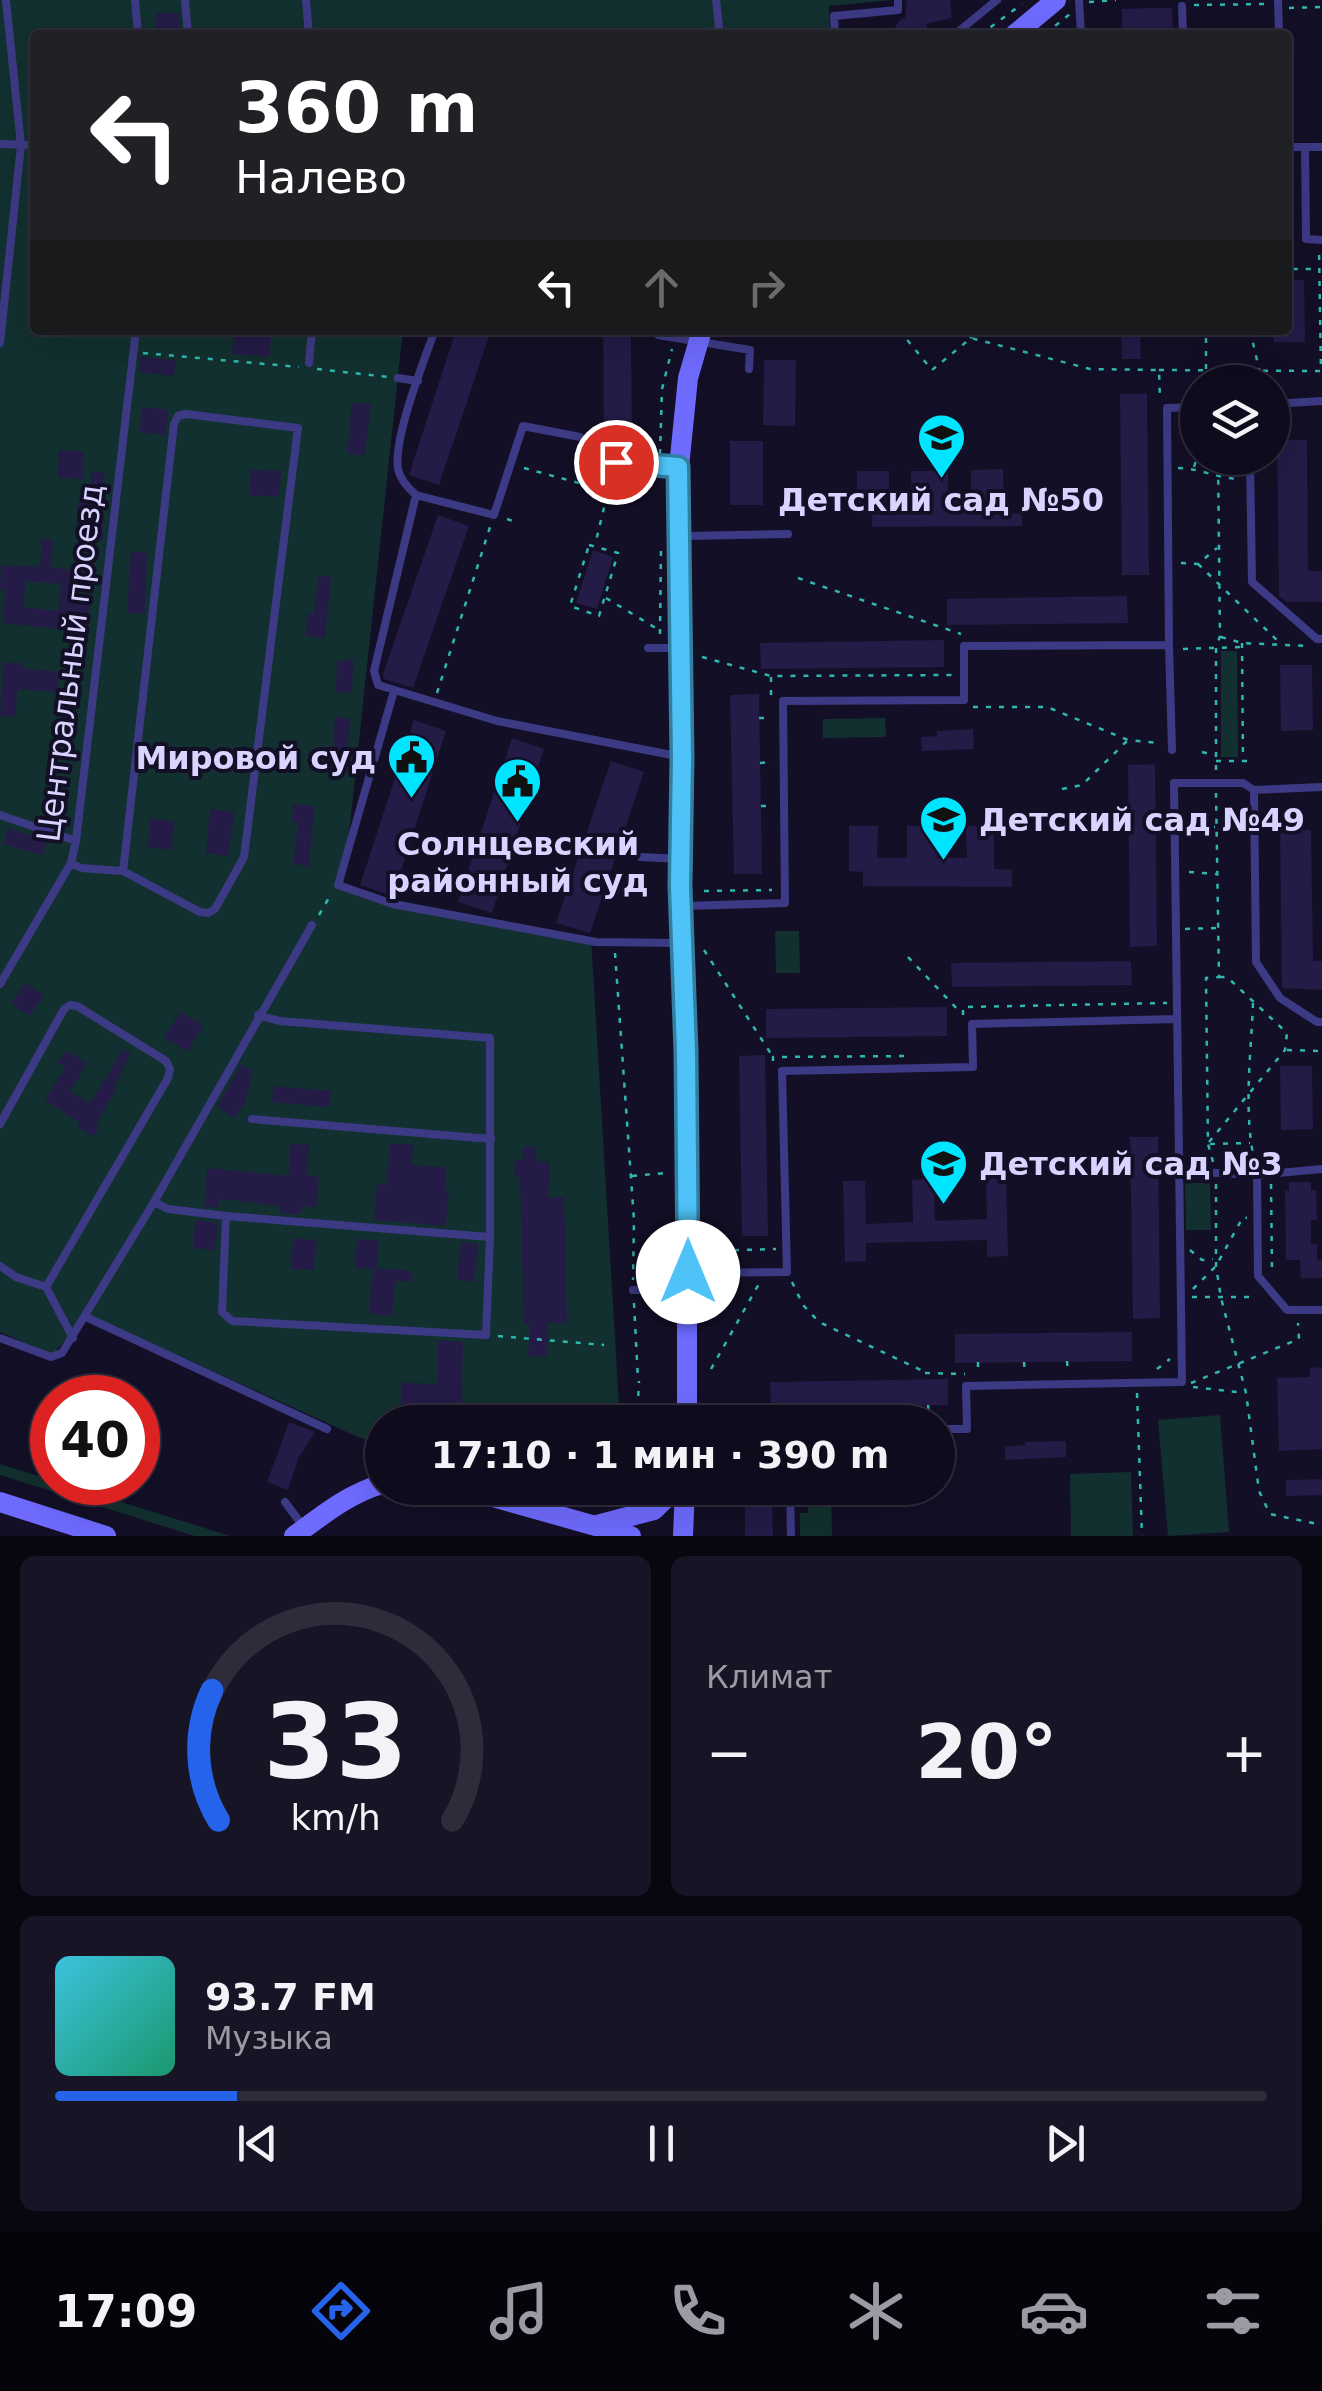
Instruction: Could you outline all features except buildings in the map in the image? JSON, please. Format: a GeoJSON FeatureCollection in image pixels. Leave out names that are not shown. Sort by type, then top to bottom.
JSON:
{"type":"FeatureCollection","features":[{"type":"Feature","properties":{"kind":"street"},"geometry":{"type":"LineString","coordinates":[[1020,30],[1056,0]]}},
{"type":"Feature","properties":{"kind":"street"},"geometry":{"type":"LineString","coordinates":[[687,1405],[682,758],[671,648],[669,467],[700,337]]}},
{"type":"Feature","properties":{"kind":"street"},"geometry":{"type":"LineString","coordinates":[[300,1532],[365,1489]]}},
{"type":"Feature","properties":{"kind":"street"},"geometry":{"type":"LineString","coordinates":[[0,1502],[106,1536]]}},
{"type":"Feature","properties":{"kind":"street"},"geometry":{"type":"LineString","coordinates":[[514,1505],[583,1527],[631,1536]]}},
{"type":"Feature","properties":{"kind":"street"},"geometry":{"type":"LineString","coordinates":[[583,1527],[654,1510],[659,1505]]}},
{"type":"Feature","properties":{"kind":"street"},"geometry":{"type":"LineString","coordinates":[[683,1536],[684,1505]]}},
{"type":"Feature","properties":{"kind":"lane"},"geometry":{"type":"LineString","coordinates":[[0,343],[21,144],[6,0]]}},
{"type":"Feature","properties":{"kind":"lane"},"geometry":{"type":"LineString","coordinates":[[135,0],[138,30]]}},
{"type":"Feature","properties":{"kind":"lane"},"geometry":{"type":"LineString","coordinates":[[185,0],[188,30]]}},
{"type":"Feature","properties":{"kind":"lane"},"geometry":{"type":"LineString","coordinates":[[306,0],[309,30]]}},
{"type":"Feature","properties":{"kind":"lane"},"geometry":{"type":"LineString","coordinates":[[716,0],[720,30]]}},
{"type":"Feature","properties":{"kind":"lane"},"geometry":{"type":"LineString","coordinates":[[835,30],[834,16],[898,10],[898,0]]}},
{"type":"Feature","properties":{"kind":"lane"},"geometry":{"type":"LineString","coordinates":[[960,30],[998,0]]}},
{"type":"Feature","properties":{"kind":"lane"},"geometry":{"type":"LineString","coordinates":[[1079,0],[1082,30]]}},
{"type":"Feature","properties":{"kind":"lane"},"geometry":{"type":"LineString","coordinates":[[1278,2],[1279,30]]}},
{"type":"Feature","properties":{"kind":"lane"},"geometry":{"type":"LineString","coordinates":[[1182,6],[1183,30]]}},
{"type":"Feature","properties":{"kind":"lane"},"geometry":{"type":"LineString","coordinates":[[0,144],[30,145]]}},
{"type":"Feature","properties":{"kind":"lane"},"geometry":{"type":"LineString","coordinates":[[1292,147],[1322,147]]}},
{"type":"Feature","properties":{"kind":"lane"},"geometry":{"type":"LineString","coordinates":[[1305,147],[1306,239],[1320,240]]}},
{"type":"Feature","properties":{"kind":"lane","name":"Центральный проезд"},"geometry":{"type":"LineString","coordinates":[[0,984],[70,864],[76,841],[135,335]]}},
{"type":"Feature","properties":{"kind":"lane"},"geometry":{"type":"LineString","coordinates":[[309,363],[312,335]]}},
{"type":"Feature","properties":{"kind":"lane"},"geometry":{"type":"LineString","coordinates":[[432,335],[400,446],[398,469],[406,486],[416,495],[494,515],[523,426],[580,437],[616,462],[669,467]]}},
{"type":"Feature","properties":{"kind":"lane"},"geometry":{"type":"LineString","coordinates":[[658,335],[675,340],[700,337],[750,350],[749,370]]}},
{"type":"Feature","properties":{"kind":"lane"},"geometry":{"type":"LineString","coordinates":[[398,378],[418,381]]}},
{"type":"Feature","properties":{"kind":"lane"},"geometry":{"type":"LineString","coordinates":[[1290,403],[1322,401]]}},
{"type":"Feature","properties":{"kind":"lane"},"geometry":{"type":"LineString","coordinates":[[1172,750],[1167,408],[1180,408]]}},
{"type":"Feature","properties":{"kind":"lane"},"geometry":{"type":"LineString","coordinates":[[70,864],[123,872],[208,913],[216,908],[244,858],[298,428],[186,414],[178,416],[174,424],[123,872]]}},
{"type":"Feature","properties":{"kind":"lane"},"geometry":{"type":"LineString","coordinates":[[1250,475],[1252,582],[1320,642]]}},
{"type":"Feature","properties":{"kind":"lane"},"geometry":{"type":"LineString","coordinates":[[416,495],[374,672],[378,685],[433,704],[682,758]]}},
{"type":"Feature","properties":{"kind":"lane"},"geometry":{"type":"LineString","coordinates":[[670,540],[788,534]]}},
{"type":"Feature","properties":{"kind":"lane"},"geometry":{"type":"LineString","coordinates":[[682,906],[785,902],[783,701],[964,700],[964,646],[1169,644]]}},
{"type":"Feature","properties":{"kind":"lane"},"geometry":{"type":"LineString","coordinates":[[648,648],[671,648]]}},
{"type":"Feature","properties":{"kind":"lane"},"geometry":{"type":"LineString","coordinates":[[394,691],[338,885],[393,904],[596,942],[682,943]]}},
{"type":"Feature","properties":{"kind":"lane"},"geometry":{"type":"LineString","coordinates":[[546,731],[548,717]]}},
{"type":"Feature","properties":{"kind":"lane"},"geometry":{"type":"LineString","coordinates":[[955,1429],[967,1429],[966,1386],[1182,1382],[1172,1019],[1176,929],[1174,783],[1243,782],[1254,790],[1322,787]]}},
{"type":"Feature","properties":{"kind":"lane"},"geometry":{"type":"LineString","coordinates":[[1254,790],[1256,962],[1280,998],[1322,1022]]}},
{"type":"Feature","properties":{"kind":"lane"},"geometry":{"type":"LineString","coordinates":[[0,814],[76,841]]}},
{"type":"Feature","properties":{"kind":"lane"},"geometry":{"type":"LineString","coordinates":[[641,857],[680,859]]}},
{"type":"Feature","properties":{"kind":"lane"},"geometry":{"type":"LineString","coordinates":[[0,1338],[51,1357],[62,1353],[154,1202],[312,925]]}},
{"type":"Feature","properties":{"kind":"lane"},"geometry":{"type":"LineString","coordinates":[[0,1124],[64,1009],[70,1005],[166,1060],[170,1069],[46,1287]]}},
{"type":"Feature","properties":{"kind":"lane"},"geometry":{"type":"LineString","coordinates":[[226,1216],[222,1312],[232,1321],[486,1335],[490,1038],[280,1021],[258,1014]]}},
{"type":"Feature","properties":{"kind":"lane"},"geometry":{"type":"LineString","coordinates":[[633,1290],[786,1272],[778,1074],[973,1067],[967,1026],[1172,1019]]}},
{"type":"Feature","properties":{"kind":"lane"},"geometry":{"type":"LineString","coordinates":[[252,1119],[491,1139]]}},
{"type":"Feature","properties":{"kind":"lane"},"geometry":{"type":"LineString","coordinates":[[1178,1171],[1257,1176],[1322,1169]]}},
{"type":"Feature","properties":{"kind":"lane"},"geometry":{"type":"LineString","coordinates":[[1257,1176],[1258,1276],[1288,1310],[1322,1310]]}},
{"type":"Feature","properties":{"kind":"lane"},"geometry":{"type":"LineString","coordinates":[[154,1202],[168,1209],[226,1216],[490,1237]]}},
{"type":"Feature","properties":{"kind":"lane"},"geometry":{"type":"LineString","coordinates":[[0,1266],[46,1287],[73,1338]]}},
{"type":"Feature","properties":{"kind":"lane"},"geometry":{"type":"LineString","coordinates":[[86,1318],[327,1429]]}},
{"type":"Feature","properties":{"kind":"lane"},"geometry":{"type":"LineString","coordinates":[[285,1502],[300,1532]]}},
{"type":"Feature","properties":{"kind":"lane"},"geometry":{"type":"LineString","coordinates":[[790,1505],[791,1536]]}},
{"type":"Feature","properties":{"kind":"path"},"geometry":{"type":"LineString","coordinates":[[987,30],[1027,0]]}},
{"type":"Feature","properties":{"kind":"path"},"geometry":{"type":"LineString","coordinates":[[1182,6],[1278,2],[1288,8],[1322,7]]}},
{"type":"Feature","properties":{"kind":"path"},"geometry":{"type":"LineString","coordinates":[[1290,372],[1321,371],[1320,240]]}},
{"type":"Feature","properties":{"kind":"path"},"geometry":{"type":"LineString","coordinates":[[1292,269],[1314,269]]}},
{"type":"Feature","properties":{"kind":"path"},"geometry":{"type":"LineString","coordinates":[[903,335],[932,370],[971,338],[1090,369],[1180,370]]}},
{"type":"Feature","properties":{"kind":"path"},"geometry":{"type":"LineString","coordinates":[[970,338],[974,335]]}},
{"type":"Feature","properties":{"kind":"path"},"geometry":{"type":"LineString","coordinates":[[1206,335],[1206,365]]}},
{"type":"Feature","properties":{"kind":"path"},"geometry":{"type":"LineString","coordinates":[[1251,335],[1258,365]]}},
{"type":"Feature","properties":{"kind":"path"},"geometry":{"type":"LineString","coordinates":[[669,467],[662,389],[675,340]]}},
{"type":"Feature","properties":{"kind":"path"},"geometry":{"type":"LineString","coordinates":[[131,352],[398,378]]}},
{"type":"Feature","properties":{"kind":"path"},"geometry":{"type":"LineString","coordinates":[[1160,370],[1160,410]]}},
{"type":"Feature","properties":{"kind":"path"},"geometry":{"type":"LineString","coordinates":[[510,465],[608,491],[594,546]]}},
{"type":"Feature","properties":{"kind":"path"},"geometry":{"type":"LineString","coordinates":[[1167,468],[1180,468]]}},
{"type":"Feature","properties":{"kind":"path"},"geometry":{"type":"LineString","coordinates":[[1210,475],[1240,479]]}},
{"type":"Feature","properties":{"kind":"path"},"geometry":{"type":"LineString","coordinates":[[1218,478],[1220,636],[1216,648],[1215,755],[1220,978]]}},
{"type":"Feature","properties":{"kind":"path"},"geometry":{"type":"LineString","coordinates":[[433,704],[494,515],[519,522]]}},
{"type":"Feature","properties":{"kind":"path"},"geometry":{"type":"LineString","coordinates":[[660,631],[670,540]]}},
{"type":"Feature","properties":{"kind":"path"},"geometry":{"type":"LineString","coordinates":[[589,545],[618,554],[605,597],[599,616],[570,606],[589,545]]}},
{"type":"Feature","properties":{"kind":"path"},"geometry":{"type":"LineString","coordinates":[[1198,564],[1218,546]]}},
{"type":"Feature","properties":{"kind":"path"},"geometry":{"type":"LineString","coordinates":[[1168,562],[1198,564],[1282,645]]}},
{"type":"Feature","properties":{"kind":"path"},"geometry":{"type":"LineString","coordinates":[[798,578],[954,634]]}},
{"type":"Feature","properties":{"kind":"path"},"geometry":{"type":"LineString","coordinates":[[566,595],[573,598]]}},
{"type":"Feature","properties":{"kind":"path"},"geometry":{"type":"LineString","coordinates":[[605,597],[660,631],[671,648]]}},
{"type":"Feature","properties":{"kind":"path"},"geometry":{"type":"LineString","coordinates":[[461,620],[468,622]]}},
{"type":"Feature","properties":{"kind":"path"},"geometry":{"type":"LineString","coordinates":[[1220,636],[1241,645]]}},
{"type":"Feature","properties":{"kind":"path"},"geometry":{"type":"LineString","coordinates":[[1169,644],[1183,649],[1320,642]]}},
{"type":"Feature","properties":{"kind":"path"},"geometry":{"type":"LineString","coordinates":[[1241,645],[1243,761]]}},
{"type":"Feature","properties":{"kind":"path"},"geometry":{"type":"LineString","coordinates":[[702,658],[783,677],[954,675],[954,662]]}},
{"type":"Feature","properties":{"kind":"path"},"geometry":{"type":"LineString","coordinates":[[918,667],[918,676]]}},
{"type":"Feature","properties":{"kind":"path"},"geometry":{"type":"LineString","coordinates":[[828,668],[828,677]]}},
{"type":"Feature","properties":{"kind":"path"},"geometry":{"type":"LineString","coordinates":[[875,668],[875,676]]}},
{"type":"Feature","properties":{"kind":"path"},"geometry":{"type":"LineString","coordinates":[[783,669],[783,677]]}},
{"type":"Feature","properties":{"kind":"path"},"geometry":{"type":"LineString","coordinates":[[771,676],[772,704]]}},
{"type":"Feature","properties":{"kind":"path"},"geometry":{"type":"LineString","coordinates":[[964,700],[975,709],[1047,708],[1128,740],[1161,743],[1172,750]]}},
{"type":"Feature","properties":{"kind":"path"},"geometry":{"type":"LineString","coordinates":[[759,718],[772,718]]}},
{"type":"Feature","properties":{"kind":"path"},"geometry":{"type":"LineString","coordinates":[[1062,789],[1082,785],[1128,740]]}},
{"type":"Feature","properties":{"kind":"path"},"geometry":{"type":"LineString","coordinates":[[1202,752],[1215,755]]}},
{"type":"Feature","properties":{"kind":"path"},"geometry":{"type":"LineString","coordinates":[[1216,762],[1249,761]]}},
{"type":"Feature","properties":{"kind":"path"},"geometry":{"type":"LineString","coordinates":[[760,762],[772,762]]}},
{"type":"Feature","properties":{"kind":"path"},"geometry":{"type":"LineString","coordinates":[[761,806],[774,806]]}},
{"type":"Feature","properties":{"kind":"path"},"geometry":{"type":"LineString","coordinates":[[1175,829],[1216,827]]}},
{"type":"Feature","properties":{"kind":"path"},"geometry":{"type":"LineString","coordinates":[[1176,872],[1218,874]]}},
{"type":"Feature","properties":{"kind":"path"},"geometry":{"type":"LineString","coordinates":[[312,925],[338,885]]}},
{"type":"Feature","properties":{"kind":"path"},"geometry":{"type":"LineString","coordinates":[[704,890],[774,890]]}},
{"type":"Feature","properties":{"kind":"path"},"geometry":{"type":"LineString","coordinates":[[1176,929],[1218,928]]}},
{"type":"Feature","properties":{"kind":"path"},"geometry":{"type":"LineString","coordinates":[[614,942],[634,1220],[638,1405]]}},
{"type":"Feature","properties":{"kind":"path"},"geometry":{"type":"LineString","coordinates":[[704,950],[773,1057],[778,1074]]}},
{"type":"Feature","properties":{"kind":"path"},"geometry":{"type":"LineString","coordinates":[[908,957],[963,1014],[967,1026]]}},
{"type":"Feature","properties":{"kind":"path"},"geometry":{"type":"LineString","coordinates":[[1208,1144],[1286,1050],[1286,1033],[1227,977],[1206,978],[1204,998],[1208,1144],[1216,1173],[1216,1266],[1221,1298],[1246,1393],[1259,1491],[1270,1514],[1322,1525]]}},
{"type":"Feature","properties":{"kind":"path"},"geometry":{"type":"LineString","coordinates":[[967,1026],[963,1007],[1168,1002],[1172,1019]]}},
{"type":"Feature","properties":{"kind":"path"},"geometry":{"type":"LineString","coordinates":[[1253,1003],[1250,1142],[1257,1176]]}},
{"type":"Feature","properties":{"kind":"path"},"geometry":{"type":"LineString","coordinates":[[1286,1050],[1322,1050]]}},
{"type":"Feature","properties":{"kind":"path"},"geometry":{"type":"LineString","coordinates":[[773,1057],[925,1056]]}},
{"type":"Feature","properties":{"kind":"path"},"geometry":{"type":"LineString","coordinates":[[773,1057],[778,1074]]}},
{"type":"Feature","properties":{"kind":"path"},"geometry":{"type":"LineString","coordinates":[[1208,1144],[1250,1142]]}},
{"type":"Feature","properties":{"kind":"path"},"geometry":{"type":"LineString","coordinates":[[1158,1164],[1169,1164]]}},
{"type":"Feature","properties":{"kind":"path"},"geometry":{"type":"LineString","coordinates":[[630,1176],[665,1174]]}},
{"type":"Feature","properties":{"kind":"path"},"geometry":{"type":"LineString","coordinates":[[1270,1178],[1272,1268]]}},
{"type":"Feature","properties":{"kind":"path"},"geometry":{"type":"LineString","coordinates":[[1249,1218],[1243,1217],[1216,1266],[1185,1296],[1256,1297]]}},
{"type":"Feature","properties":{"kind":"path"},"geometry":{"type":"LineString","coordinates":[[708,1251],[776,1250]]}},
{"type":"Feature","properties":{"kind":"path"},"geometry":{"type":"LineString","coordinates":[[1192,1250],[1202,1260],[1216,1259]]}},
{"type":"Feature","properties":{"kind":"path"},"geometry":{"type":"LineString","coordinates":[[711,1369],[765,1272]]}},
{"type":"Feature","properties":{"kind":"path"},"geometry":{"type":"LineString","coordinates":[[786,1272],[811,1316],[926,1373],[956,1374]]}},
{"type":"Feature","properties":{"kind":"path"},"geometry":{"type":"LineString","coordinates":[[1246,1393],[1186,1386],[1298,1340],[1296,1310]]}},
{"type":"Feature","properties":{"kind":"path"},"geometry":{"type":"LineString","coordinates":[[486,1335],[604,1345]]}},
{"type":"Feature","properties":{"kind":"path"},"geometry":{"type":"LineString","coordinates":[[1142,1536],[1137,1372],[1153,1372],[1171,1357]]}},
{"type":"Feature","properties":{"kind":"path"},"geometry":{"type":"LineString","coordinates":[[1068,1361],[1068,1373]]}},
{"type":"Feature","properties":{"kind":"path"},"geometry":{"type":"LineString","coordinates":[[978,1362],[978,1374]]}},
{"type":"Feature","properties":{"kind":"path"},"geometry":{"type":"LineString","coordinates":[[1024,1362],[1024,1374]]}},
{"type":"Feature","properties":{"kind":"green space"},"geometry":{"type":"Polygon","coordinates":[[[0,0],[893,0],[829,6],[830,30],[30,30],[30,335],[402,335],[343,890],[591,938],[619,1405],[365,1405],[365,1439],[87,1314],[53,1355],[0,1332],[0,0]]]}},
{"type":"Feature","properties":{"kind":"green space"},"geometry":{"type":"Polygon","coordinates":[[[1221,651],[1237,651],[1238,757],[1221,757],[1221,651]]]}},
{"type":"Feature","properties":{"kind":"green space"},"geometry":{"type":"Polygon","coordinates":[[[885,718],[886,737],[823,738],[823,719],[885,718]]]}},
{"type":"Feature","properties":{"kind":"green space"},"geometry":{"type":"Polygon","coordinates":[[[775,931],[799,931],[800,973],[776,973],[775,931]]]}},
{"type":"Feature","properties":{"kind":"green space"},"geometry":{"type":"Polygon","coordinates":[[[1185,1183],[1210,1183],[1211,1230],[1186,1230],[1185,1183]]]}},
{"type":"Feature","properties":{"kind":"green space"},"geometry":{"type":"Polygon","coordinates":[[[1220,1415],[1229,1532],[1168,1536],[1158,1420],[1220,1415]]]}},
{"type":"Feature","properties":{"kind":"green space"},"geometry":{"type":"Polygon","coordinates":[[[0,1464],[30,1473],[30,1484],[0,1475],[0,1464]]]}},
{"type":"Feature","properties":{"kind":"green space"},"geometry":{"type":"Polygon","coordinates":[[[1131,1472],[1133,1536],[1071,1536],[1070,1474],[1131,1472]]]}},
{"type":"Feature","properties":{"kind":"green space"},"geometry":{"type":"Polygon","coordinates":[[[96,1505],[131,1505],[230,1536],[195,1536],[96,1505]]]}},
{"type":"Feature","properties":{"kind":"green space"},"geometry":{"type":"Polygon","coordinates":[[[808,1505],[831,1505],[832,1536],[800,1536],[800,1513],[808,1513],[808,1505]]]}},
{"type":"Feature","properties":{"kind":"place","name":"Детский сад №50"},"geometry":{"type":"Point","coordinates":[941,480]}},
{"type":"Feature","properties":{"kind":"place","name":"Мировой суд"},"geometry":{"type":"Point","coordinates":[411,800]}},
{"type":"Feature","properties":{"kind":"place","name":"Солнцевский районный суд"},"geometry":{"type":"Point","coordinates":[518,824]}},
{"type":"Feature","properties":{"kind":"place","name":"Детский сад №49"},"geometry":{"type":"Point","coordinates":[944,862]}},
{"type":"Feature","properties":{"kind":"place","name":"Детский сад №3"},"geometry":{"type":"Point","coordinates":[944,1206]}},
{"type":"Feature","properties":{"kind":"route"},"geometry":{"type":"LineString","coordinates":[[616,462],[678,467],[680,886],[688,1272]]}}]}
